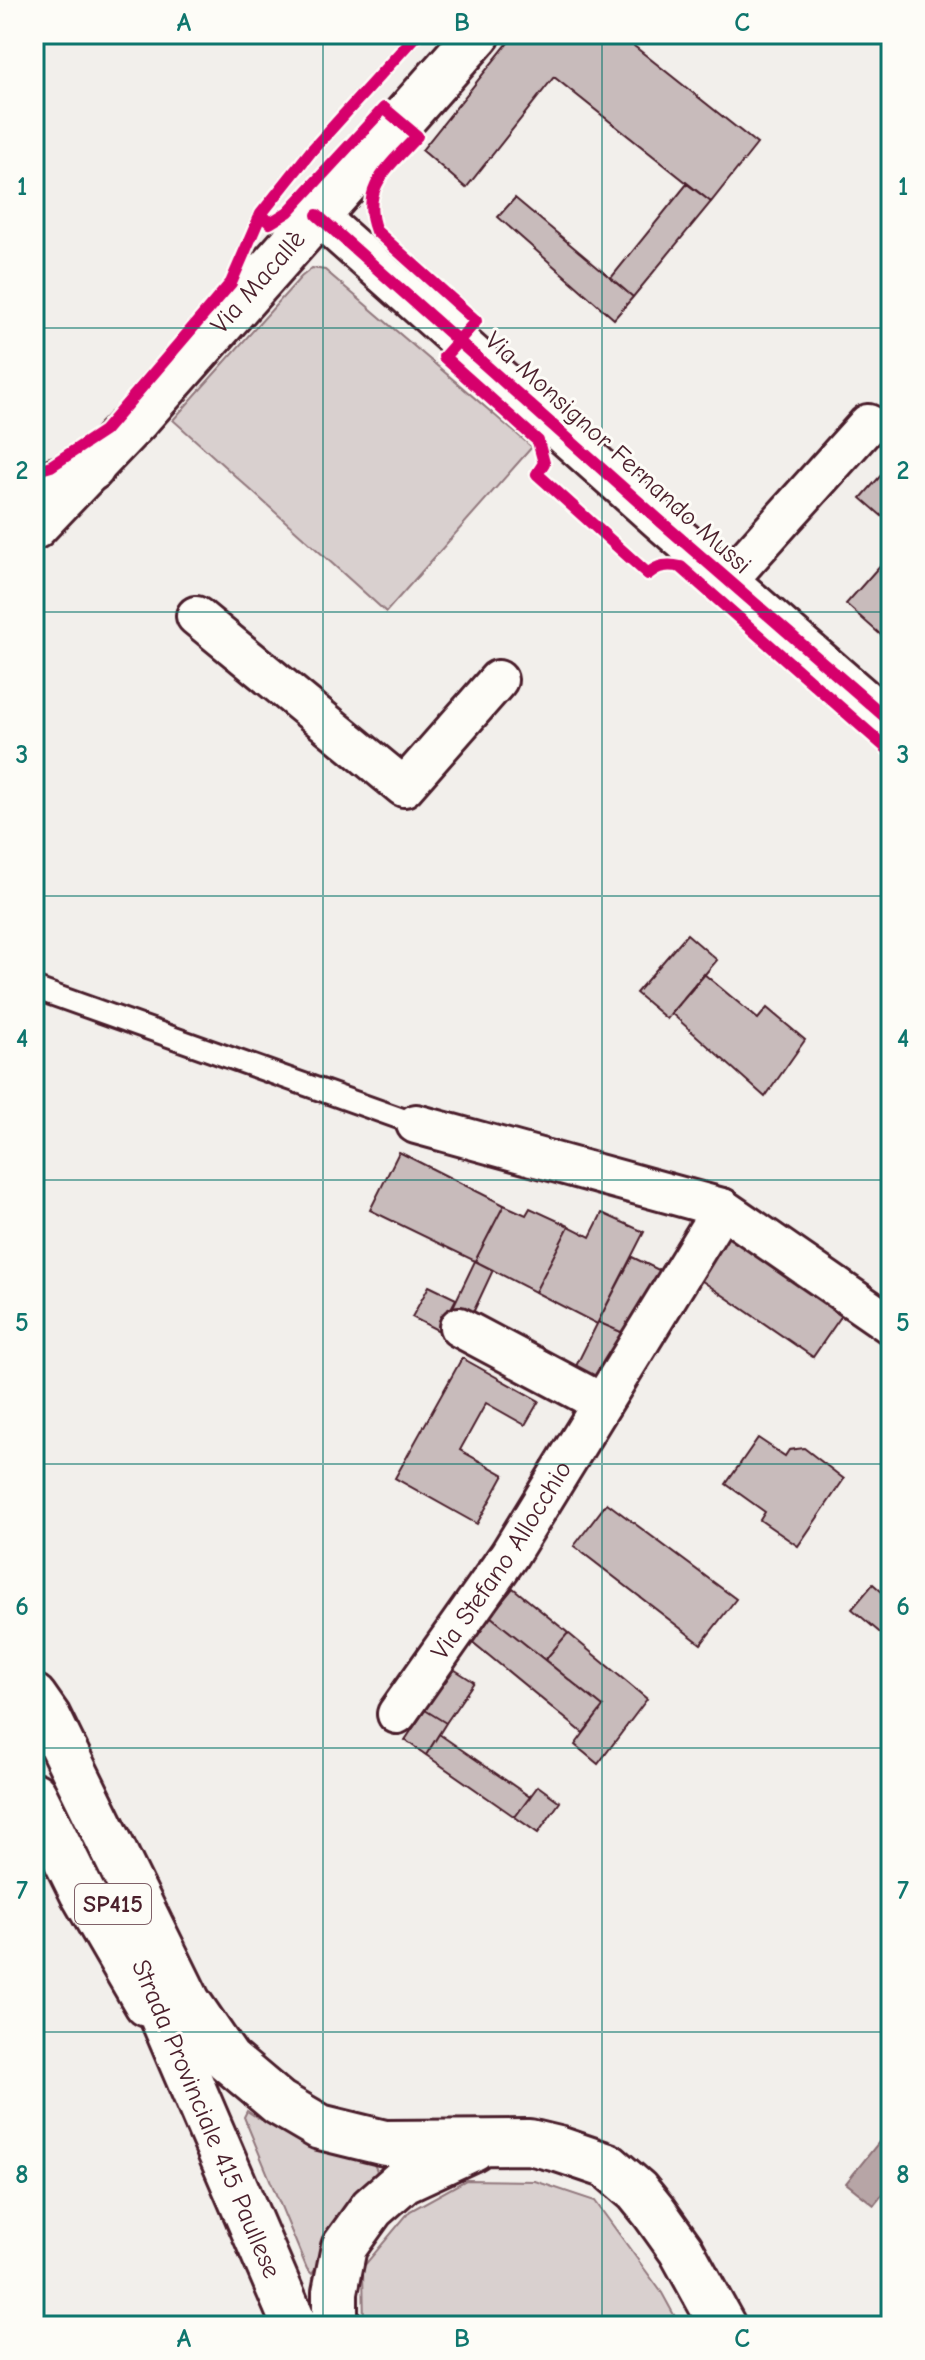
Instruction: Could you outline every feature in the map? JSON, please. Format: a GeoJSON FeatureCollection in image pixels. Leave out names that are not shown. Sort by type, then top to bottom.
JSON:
{"type":"FeatureCollection","features":[{"type":"Feature","properties":{"kind":"main road","name":"Via Macallè"},"geometry":{"type":"LineString","coordinates":[[34,527],[92,468],[478,34]]}},
{"type":"Feature","properties":{"kind":"main road"},"geometry":{"type":"LineString","coordinates":[[34,488],[92,468]]}},
{"type":"Feature","properties":{"kind":"main road"},"geometry":{"type":"LineString","coordinates":[[34,1697],[48,1717],[188,2002],[228,2060],[279,2103],[320,2127],[385,2143],[529,2142],[608,2166],[637,2191],[654,2212],[681,2250],[723,2326]]}},
{"type":"Feature","properties":{"kind":"main road","name":"Strada Provinciale 415 Paullese"},"geometry":{"type":"LineString","coordinates":[[34,1739],[101,1877],[188,2072],[295,2326]]}},
{"type":"Feature","properties":{"kind":"main road"},"geometry":{"type":"LineString","coordinates":[[34,1795],[82,1892],[188,2072]]}},
{"type":"Feature","properties":{"kind":"main road"},"geometry":{"type":"LineString","coordinates":[[335,2326],[335,2292],[344,2247],[372,2208],[404,2180],[486,2143]]}},
{"type":"Feature","properties":{"kind":"street","name":"Via Monsignor Fernando Mussi"},"geometry":{"type":"LineString","coordinates":[[317,215],[891,722]]}},
{"type":"Feature","properties":{"kind":"street"},"geometry":{"type":"LineString","coordinates":[[728,580],[868,424]]}},
{"type":"Feature","properties":{"kind":"street"},"geometry":{"type":"LineString","coordinates":[[196,616],[404,787],[498,680]]}},
{"type":"Feature","properties":{"kind":"street"},"geometry":{"type":"LineString","coordinates":[[416,1124],[722,1208],[889,1319]]}},
{"type":"Feature","properties":{"kind":"street","name":"Via Stefano Allocchio"},"geometry":{"type":"LineString","coordinates":[[397,1714],[509,1555],[722,1208]]}},
{"type":"Feature","properties":{"kind":"street"},"geometry":{"type":"LineString","coordinates":[[459,1327],[602,1403]]}},
{"type":"Feature","properties":{"kind":"lane"},"geometry":{"type":"LineString","coordinates":[[34,988],[416,1124]]}},
{"type":"Feature","properties":{"kind":"shaded area"},"geometry":{"type":"Polygon","coordinates":[[[312,268],[325,270],[532,447],[386,612],[173,420],[312,268]]]}},
{"type":"Feature","properties":{"kind":"shaded area"},"geometry":{"type":"Polygon","coordinates":[[[247,2111],[301,2140],[368,2160],[376,2168],[377,2171],[334,2227],[312,2274],[307,2269],[244,2117],[247,2111]]]}},
{"type":"Feature","properties":{"kind":"shaded area"},"geometry":{"type":"Polygon","coordinates":[[[891,2127],[891,2184],[874,2205],[846,2183],[891,2127]]]}},
{"type":"Feature","properties":{"kind":"shaded area"},"geometry":{"type":"Polygon","coordinates":[[[466,2180],[535,2181],[595,2201],[662,2293],[680,2326],[364,2326],[363,2267],[410,2211],[466,2180]]]}},
{"type":"Feature","properties":{"kind":"building"},"geometry":{"type":"Polygon","coordinates":[[[515,34],[619,34],[757,144],[711,202],[554,77],[466,188],[422,150],[515,34]]]}},
{"type":"Feature","properties":{"kind":"building"},"geometry":{"type":"Polygon","coordinates":[[[687,184],[711,202],[633,297],[611,278],[687,184]]]}},
{"type":"Feature","properties":{"kind":"building"},"geometry":{"type":"Polygon","coordinates":[[[515,198],[633,297],[614,319],[498,217],[515,198]]]}},
{"type":"Feature","properties":{"kind":"building"},"geometry":{"type":"Polygon","coordinates":[[[891,464],[891,524],[861,498],[891,464]]]}},
{"type":"Feature","properties":{"kind":"building"},"geometry":{"type":"Polygon","coordinates":[[[891,553],[891,644],[846,604],[891,553]]]}},
{"type":"Feature","properties":{"kind":"building"},"geometry":{"type":"Polygon","coordinates":[[[687,934],[717,960],[667,1019],[636,993],[687,934]]]}},
{"type":"Feature","properties":{"kind":"building"},"geometry":{"type":"Polygon","coordinates":[[[704,974],[758,1019],[767,1008],[805,1040],[765,1097],[671,1013],[704,974]]]}},
{"type":"Feature","properties":{"kind":"building"},"geometry":{"type":"Polygon","coordinates":[[[399,1152],[504,1205],[475,1261],[370,1210],[399,1152]]]}},
{"type":"Feature","properties":{"kind":"building"},"geometry":{"type":"Polygon","coordinates":[[[504,1205],[526,1215],[530,1208],[569,1226],[535,1292],[475,1261],[504,1205]]]}},
{"type":"Feature","properties":{"kind":"building"},"geometry":{"type":"Polygon","coordinates":[[[602,1213],[644,1232],[597,1324],[535,1292],[569,1226],[590,1237],[602,1213]]]}},
{"type":"Feature","properties":{"kind":"building"},"geometry":{"type":"Polygon","coordinates":[[[725,1235],[842,1315],[813,1357],[695,1276],[725,1235]]]}},
{"type":"Feature","properties":{"kind":"building"},"geometry":{"type":"Polygon","coordinates":[[[632,1257],[665,1273],[630,1336],[598,1322],[632,1257]]]}},
{"type":"Feature","properties":{"kind":"building"},"geometry":{"type":"Polygon","coordinates":[[[475,1261],[493,1270],[471,1317],[453,1307],[475,1261]]]}},
{"type":"Feature","properties":{"kind":"building"},"geometry":{"type":"Polygon","coordinates":[[[429,1286],[456,1299],[439,1331],[412,1317],[429,1286]]]}},
{"type":"Feature","properties":{"kind":"building"},"geometry":{"type":"Polygon","coordinates":[[[598,1322],[630,1336],[596,1390],[571,1376],[598,1322]]]}},
{"type":"Feature","properties":{"kind":"building"},"geometry":{"type":"Polygon","coordinates":[[[462,1358],[539,1401],[525,1425],[486,1403],[460,1450],[504,1475],[477,1524],[395,1478],[462,1358]]]}},
{"type":"Feature","properties":{"kind":"building"},"geometry":{"type":"Polygon","coordinates":[[[758,1438],[785,1456],[789,1450],[804,1448],[844,1479],[798,1546],[760,1520],[765,1512],[726,1484],[758,1438]]]}},
{"type":"Feature","properties":{"kind":"building"},"geometry":{"type":"Polygon","coordinates":[[[607,1503],[736,1599],[701,1644],[574,1546],[607,1503]]]}},
{"type":"Feature","properties":{"kind":"building"},"geometry":{"type":"Polygon","coordinates":[[[873,1584],[891,1600],[891,1642],[852,1609],[873,1584]]]}},
{"type":"Feature","properties":{"kind":"building"},"geometry":{"type":"Polygon","coordinates":[[[513,1588],[568,1633],[545,1660],[490,1616],[513,1588]]]}},
{"type":"Feature","properties":{"kind":"building"},"geometry":{"type":"Polygon","coordinates":[[[490,1616],[603,1707],[583,1733],[470,1640],[490,1616]]]}},
{"type":"Feature","properties":{"kind":"building"},"geometry":{"type":"Polygon","coordinates":[[[568,1633],[647,1699],[598,1764],[575,1745],[603,1707],[545,1660],[568,1633]]]}},
{"type":"Feature","properties":{"kind":"building"},"geometry":{"type":"Polygon","coordinates":[[[452,1668],[474,1682],[446,1723],[425,1710],[452,1668]]]}},
{"type":"Feature","properties":{"kind":"building"},"geometry":{"type":"Polygon","coordinates":[[[425,1710],[446,1723],[426,1755],[405,1740],[425,1710]]]}},
{"type":"Feature","properties":{"kind":"building"},"geometry":{"type":"Polygon","coordinates":[[[439,1734],[530,1797],[515,1817],[426,1755],[439,1734]]]}},
{"type":"Feature","properties":{"kind":"building"},"geometry":{"type":"Polygon","coordinates":[[[538,1786],[560,1802],[538,1833],[515,1817],[538,1786]]]}},
{"type":"Feature","properties":{"kind":"cycle path"},"geometry":{"type":"LineString","coordinates":[[34,471],[51,466],[104,431],[231,283],[261,214],[312,150],[417,34]]}},
{"type":"Feature","properties":{"kind":"cycle path"},"geometry":{"type":"LineString","coordinates":[[261,214],[270,223],[288,212],[384,108],[417,136],[380,178],[371,202],[372,216],[376,231],[476,321],[444,357],[538,441],[544,463],[537,474],[648,574],[663,566],[681,567],[891,752]]}},
{"type":"Feature","properties":{"kind":"cycle path"},"geometry":{"type":"LineString","coordinates":[[317,215],[891,722]]}}]}
